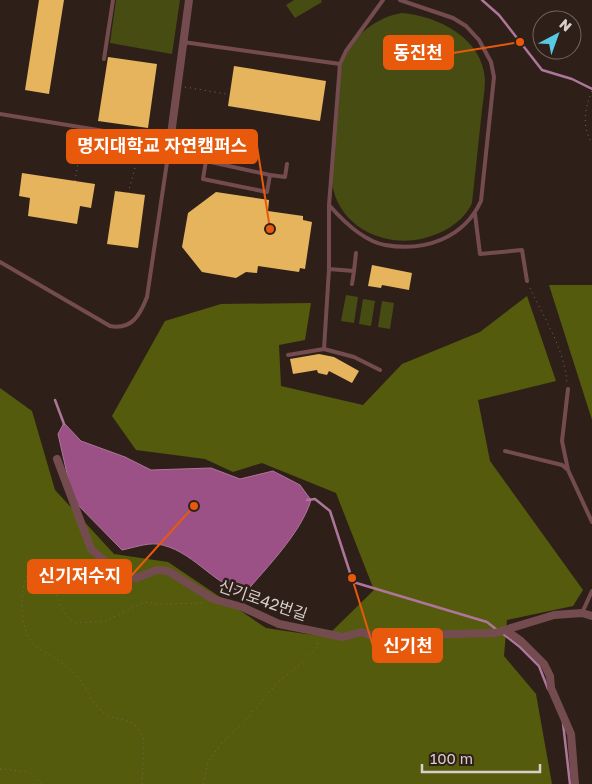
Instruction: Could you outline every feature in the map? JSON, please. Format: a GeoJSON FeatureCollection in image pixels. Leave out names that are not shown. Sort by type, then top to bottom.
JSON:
{"type":"FeatureCollection","features":[{"type":"Feature","properties":{"kind":"street"},"geometry":{"type":"LineString","coordinates":[[170,142],[190,0]]}},
{"type":"Feature","properties":{"kind":"street","name":"신기로42번길"},"geometry":{"type":"LineString","coordinates":[[57,459],[91,550],[114,569],[127,576],[136,578],[158,570],[168,571],[211,598],[242,607],[279,624],[320,634],[343,637],[362,632],[391,643],[412,635],[507,631],[524,623],[554,615],[582,613],[592,616]]}},
{"type":"Feature","properties":{"kind":"street"},"geometry":{"type":"LineString","coordinates":[[507,631],[521,641],[544,664],[550,676],[551,688],[571,734],[575,784]]}},
{"type":"Feature","properties":{"kind":"lane"},"geometry":{"type":"LineString","coordinates":[[104,59],[113,0]]}},
{"type":"Feature","properties":{"kind":"lane"},"geometry":{"type":"LineString","coordinates":[[324,349],[329,269],[329,205],[340,64],[346,51],[383,0]]}},
{"type":"Feature","properties":{"kind":"lane"},"geometry":{"type":"LineString","coordinates":[[329,205],[344,222],[365,236],[384,244],[423,244],[454,235],[475,214],[481,201],[494,76],[491,62],[479,40],[466,26],[453,18],[400,0]]}},
{"type":"Feature","properties":{"kind":"lane"},"geometry":{"type":"LineString","coordinates":[[183,42],[340,64]]}},
{"type":"Feature","properties":{"kind":"lane"},"geometry":{"type":"LineString","coordinates":[[0,114],[208,148],[203,179],[267,192],[270,175]]}},
{"type":"Feature","properties":{"kind":"lane"},"geometry":{"type":"LineString","coordinates":[[0,262],[110,326],[124,327],[132,322],[142,312],[147,297],[170,142]]}},
{"type":"Feature","properties":{"kind":"lane"},"geometry":{"type":"LineString","coordinates":[[206,160],[284,178],[287,164]]}},
{"type":"Feature","properties":{"kind":"lane"},"geometry":{"type":"LineString","coordinates":[[475,214],[480,254],[522,250],[527,281]]}},
{"type":"Feature","properties":{"kind":"lane"},"geometry":{"type":"LineString","coordinates":[[352,284],[356,253]]}},
{"type":"Feature","properties":{"kind":"lane"},"geometry":{"type":"LineString","coordinates":[[329,269],[354,271]]}},
{"type":"Feature","properties":{"kind":"lane"},"geometry":{"type":"LineString","coordinates":[[288,355],[324,349],[354,357],[380,370]]}},
{"type":"Feature","properties":{"kind":"lane"},"geometry":{"type":"LineString","coordinates":[[568,389],[562,441],[568,470],[592,522]]}},
{"type":"Feature","properties":{"kind":"lane"},"geometry":{"type":"LineString","coordinates":[[505,451],[562,465],[568,470]]}},
{"type":"Feature","properties":{"kind":"lane"},"geometry":{"type":"LineString","coordinates":[[582,613],[592,591]]}},
{"type":"Feature","properties":{"kind":"path"},"geometry":{"type":"LineString","coordinates":[[177,86],[226,94]]}},
{"type":"Feature","properties":{"kind":"path"},"geometry":{"type":"LineString","coordinates":[[592,92],[585,108],[584,123],[592,144]]}},
{"type":"Feature","properties":{"kind":"path"},"geometry":{"type":"LineString","coordinates":[[74,181],[84,128]]}},
{"type":"Feature","properties":{"kind":"path"},"geometry":{"type":"LineString","coordinates":[[128,193],[143,138]]}},
{"type":"Feature","properties":{"kind":"path"},"geometry":{"type":"LineString","coordinates":[[527,281],[550,324],[566,372],[568,389]]}},
{"type":"Feature","properties":{"kind":"path"},"geometry":{"type":"LineString","coordinates":[[142,784],[144,740],[142,734],[136,725],[125,719],[111,717],[101,711],[85,685],[72,671],[28,638],[23,625],[24,583],[28,574],[40,572],[52,582],[63,612],[74,623],[105,621],[145,602],[199,604],[211,598]]}},
{"type":"Feature","properties":{"kind":"path"},"geometry":{"type":"LineString","coordinates":[[203,784],[208,762],[213,753],[246,720],[276,684],[318,646],[316,636],[320,634]]}},
{"type":"Feature","properties":{"kind":"path"},"geometry":{"type":"LineString","coordinates":[[0,769],[29,772],[42,784]]}},
{"type":"Feature","properties":{"kind":"green space"},"geometry":{"type":"Polygon","coordinates":[[[116,0],[180,0],[172,54],[110,43],[116,0]]]}},
{"type":"Feature","properties":{"kind":"green space"},"geometry":{"type":"Polygon","coordinates":[[[294,0],[321,0],[322,2],[295,18],[286,5],[294,0]]]}},
{"type":"Feature","properties":{"kind":"green space"},"geometry":{"type":"Polygon","coordinates":[[[402,13],[430,19],[444,24],[456,32],[476,52],[482,65],[485,80],[472,203],[463,216],[451,227],[421,239],[406,241],[391,240],[377,236],[353,222],[343,211],[336,198],[331,176],[339,108],[340,77],[344,58],[354,41],[368,28],[384,18],[402,13]]]}},
{"type":"Feature","properties":{"kind":"green space"},"geometry":{"type":"Polygon","coordinates":[[[549,285],[592,285],[592,420],[549,285]]]}},
{"type":"Feature","properties":{"kind":"green space"},"geometry":{"type":"Polygon","coordinates":[[[346,295],[358,297],[354,323],[341,321],[346,295]]]}},
{"type":"Feature","properties":{"kind":"green space"},"geometry":{"type":"Polygon","coordinates":[[[527,296],[556,381],[478,400],[490,461],[583,590],[573,606],[507,620],[504,656],[536,694],[552,784],[0,784],[0,388],[32,411],[55,490],[114,554],[168,562],[266,628],[326,637],[374,590],[336,493],[262,463],[233,472],[205,459],[136,450],[112,416],[165,321],[221,304],[311,303],[305,340],[279,345],[281,386],[363,405],[402,364],[480,332],[527,296]]]}},
{"type":"Feature","properties":{"kind":"green space"},"geometry":{"type":"Polygon","coordinates":[[[363,299],[375,301],[371,326],[359,324],[363,299]]]}},
{"type":"Feature","properties":{"kind":"green space"},"geometry":{"type":"Polygon","coordinates":[[[382,301],[394,303],[390,329],[378,327],[382,301]]]}},
{"type":"Feature","properties":{"kind":"shaded area"},"geometry":{"type":"Polygon","coordinates":[[[64,423],[81,441],[125,457],[151,470],[211,468],[240,479],[273,471],[300,485],[311,500],[300,525],[292,537],[245,593],[233,589],[192,559],[169,547],[153,544],[122,550],[73,500],[58,434],[64,423]]]}},
{"type":"Feature","properties":{"kind":"building"},"geometry":{"type":"Polygon","coordinates":[[[39,0],[64,0],[49,94],[25,90],[39,0]]]}},
{"type":"Feature","properties":{"kind":"building"},"geometry":{"type":"Polygon","coordinates":[[[108,57],[157,64],[148,128],[98,121],[108,57]]]}},
{"type":"Feature","properties":{"kind":"building"},"geometry":{"type":"Polygon","coordinates":[[[234,66],[326,81],[320,121],[228,106],[234,66]]]}},
{"type":"Feature","properties":{"kind":"building"},"geometry":{"type":"Polygon","coordinates":[[[22,173],[95,184],[91,208],[80,206],[77,224],[28,216],[30,198],[19,196],[22,173]]]}},
{"type":"Feature","properties":{"kind":"building"},"geometry":{"type":"Polygon","coordinates":[[[115,191],[145,195],[138,248],[107,244],[115,191]]]}},
{"type":"Feature","properties":{"kind":"building"},"geometry":{"type":"Polygon","coordinates":[[[216,192],[269,200],[268,211],[303,216],[303,220],[312,222],[305,269],[300,268],[299,272],[258,266],[257,273],[246,272],[236,278],[202,272],[182,247],[188,213],[216,192]]]}},
{"type":"Feature","properties":{"kind":"building"},"geometry":{"type":"Polygon","coordinates":[[[372,265],[412,273],[409,290],[382,285],[381,288],[368,286],[372,265]]]}},
{"type":"Feature","properties":{"kind":"building"},"geometry":{"type":"Polygon","coordinates":[[[319,354],[334,357],[359,371],[352,383],[329,371],[327,375],[318,373],[317,370],[293,374],[290,359],[319,354]]]}},
{"type":"Feature","properties":{"kind":"waterway"},"geometry":{"type":"LineString","coordinates":[[482,0],[499,15],[542,70],[572,79],[592,89]]}},
{"type":"Feature","properties":{"kind":"waterway"},"geometry":{"type":"LineString","coordinates":[[55,400],[64,424]]}},
{"type":"Feature","properties":{"kind":"waterway"},"geometry":{"type":"LineString","coordinates":[[307,500],[315,499],[330,511],[353,582],[487,622],[497,630]]}},
{"type":"Feature","properties":{"kind":"waterway"},"geometry":{"type":"LineString","coordinates":[[502,633],[520,647],[539,666],[548,689]]}},
{"type":"Feature","properties":{"kind":"waterway"},"geometry":{"type":"LineString","coordinates":[[563,723],[570,784]]}},
{"type":"Feature","properties":{"kind":"place","name":"동진천"},"geometry":{"type":"Point","coordinates":[520,42]}},
{"type":"Feature","properties":{"kind":"place","name":"명지대학교 자연캠퍼스"},"geometry":{"type":"Point","coordinates":[270,229]}},
{"type":"Feature","properties":{"kind":"place","name":"신기저수지"},"geometry":{"type":"Point","coordinates":[194,506]}},
{"type":"Feature","properties":{"kind":"place","name":"신기천"},"geometry":{"type":"Point","coordinates":[352,578]}}]}
